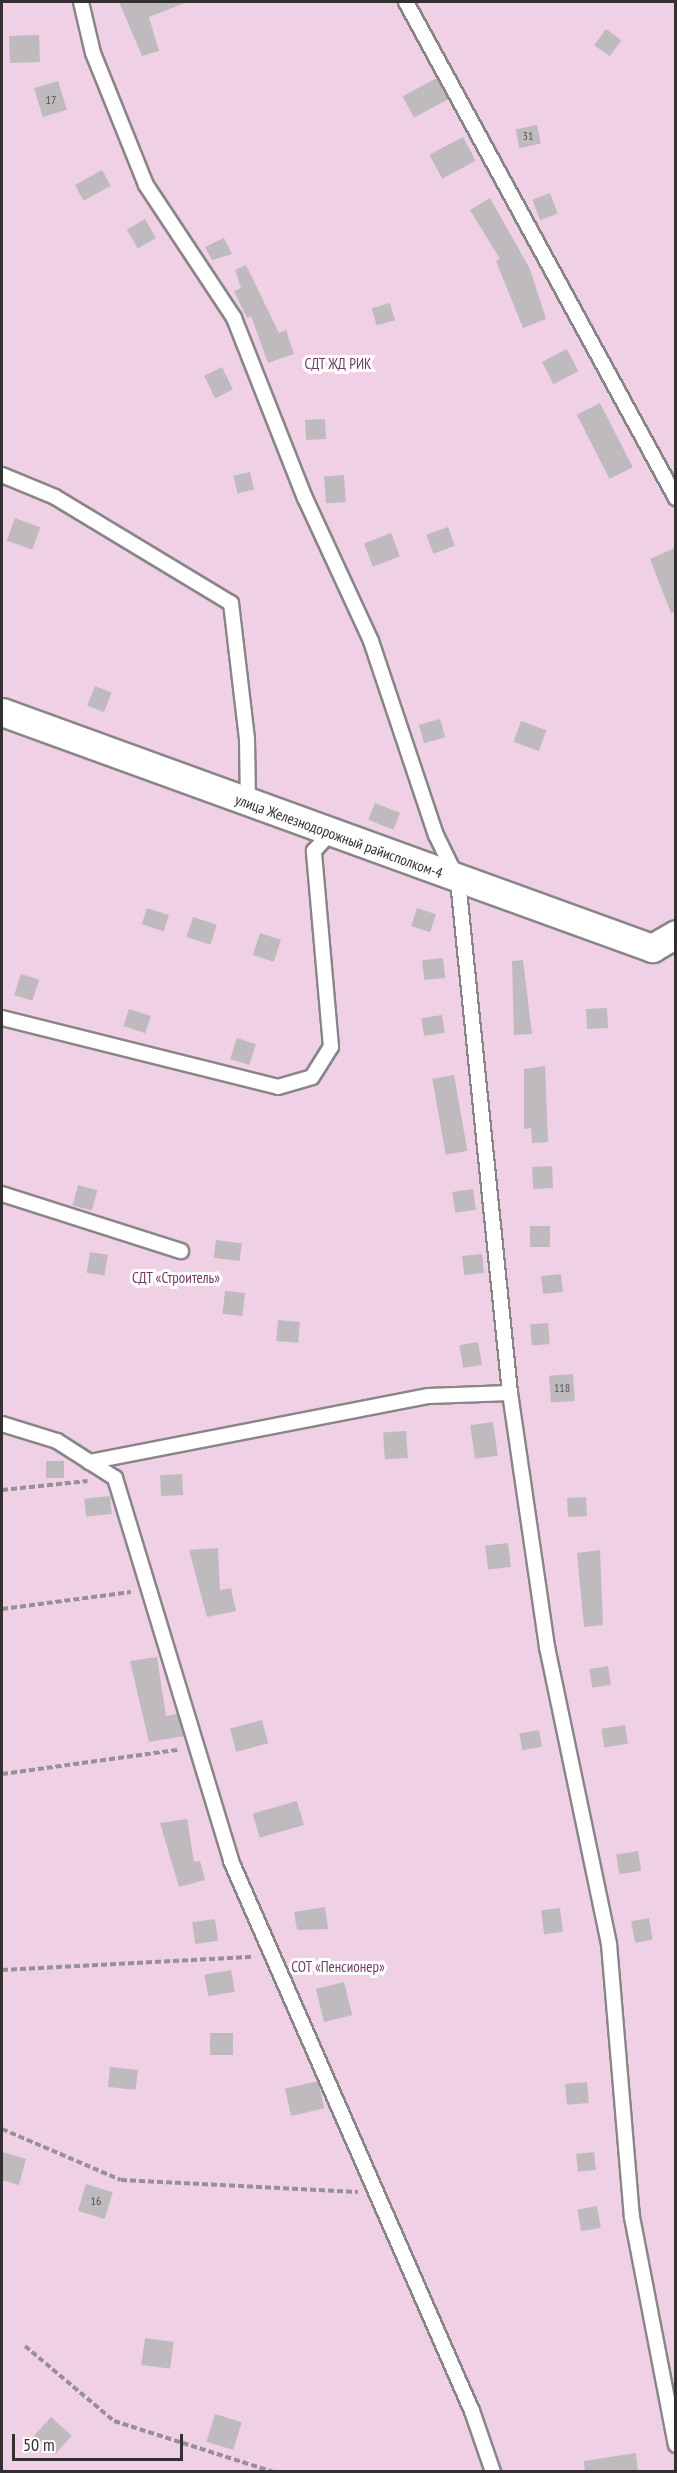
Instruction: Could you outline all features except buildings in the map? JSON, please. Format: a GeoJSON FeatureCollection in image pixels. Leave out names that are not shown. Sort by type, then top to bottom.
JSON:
{"type":"FeatureCollection","features":[{"type":"Feature","properties":{"kind":"street","name":"улица Железнодорожный райисполком-4"},"geometry":{"type":"LineString","coordinates":[[2,712],[330,833],[458,885],[652,948],[675,934]]}},
{"type":"Feature","properties":{"kind":"lane"},"geometry":{"type":"LineString","coordinates":[[81,2],[93,53],[146,185],[234,318],[305,498],[371,641],[436,835],[458,885],[510,1393],[547,1647],[609,1944],[632,2217],[675,2445]]}},
{"type":"Feature","properties":{"kind":"lane"},"geometry":{"type":"LineString","coordinates":[[406,2],[675,498]]}},
{"type":"Feature","properties":{"kind":"lane"},"geometry":{"type":"LineString","coordinates":[[2,475],[55,497],[231,603],[247,739],[248,803]]}},
{"type":"Feature","properties":{"kind":"lane"},"geometry":{"type":"LineString","coordinates":[[2,1018],[278,1087],[312,1077],[331,1047],[314,851],[330,833]]}},
{"type":"Feature","properties":{"kind":"lane"},"geometry":{"type":"LineString","coordinates":[[2,1194],[182,1251]]}},
{"type":"Feature","properties":{"kind":"lane"},"geometry":{"type":"LineString","coordinates":[[89,1462],[429,1396],[510,1393]]}},
{"type":"Feature","properties":{"kind":"lane"},"geometry":{"type":"LineString","coordinates":[[2,1424],[57,1441],[115,1478],[231,1861],[377,2193],[493,2472]]}},
{"type":"Feature","properties":{"kind":"path"},"geometry":{"type":"LineString","coordinates":[[2,1490],[115,1478]]}},
{"type":"Feature","properties":{"kind":"path"},"geometry":{"type":"LineString","coordinates":[[2,1610],[149,1590]]}},
{"type":"Feature","properties":{"kind":"path"},"geometry":{"type":"LineString","coordinates":[[2,1774],[197,1747]]}},
{"type":"Feature","properties":{"kind":"path"},"geometry":{"type":"LineString","coordinates":[[2,1970],[273,1956]]}},
{"type":"Feature","properties":{"kind":"path"},"geometry":{"type":"LineString","coordinates":[[2,2129],[121,2180],[377,2193]]}},
{"type":"Feature","properties":{"kind":"path"},"geometry":{"type":"LineString","coordinates":[[25,2346],[114,2421],[274,2472]]}},
{"type":"Feature","properties":{"kind":"green space"},"geometry":{"type":"Polygon","coordinates":[[[2,2],[675,2],[675,2472],[2,2472],[2,2]]]}},
{"type":"Feature","properties":{"kind":"park label","name":"СДТ ЖД РИК"},"geometry":{"type":"Point","coordinates":[338,364]}},
{"type":"Feature","properties":{"kind":"park label","name":"СДТ «Строитель»"},"geometry":{"type":"Point","coordinates":[176,1278]}},
{"type":"Feature","properties":{"kind":"park label","name":"СОТ «Пенсионер»"},"geometry":{"type":"Point","coordinates":[338,1967]}}]}
